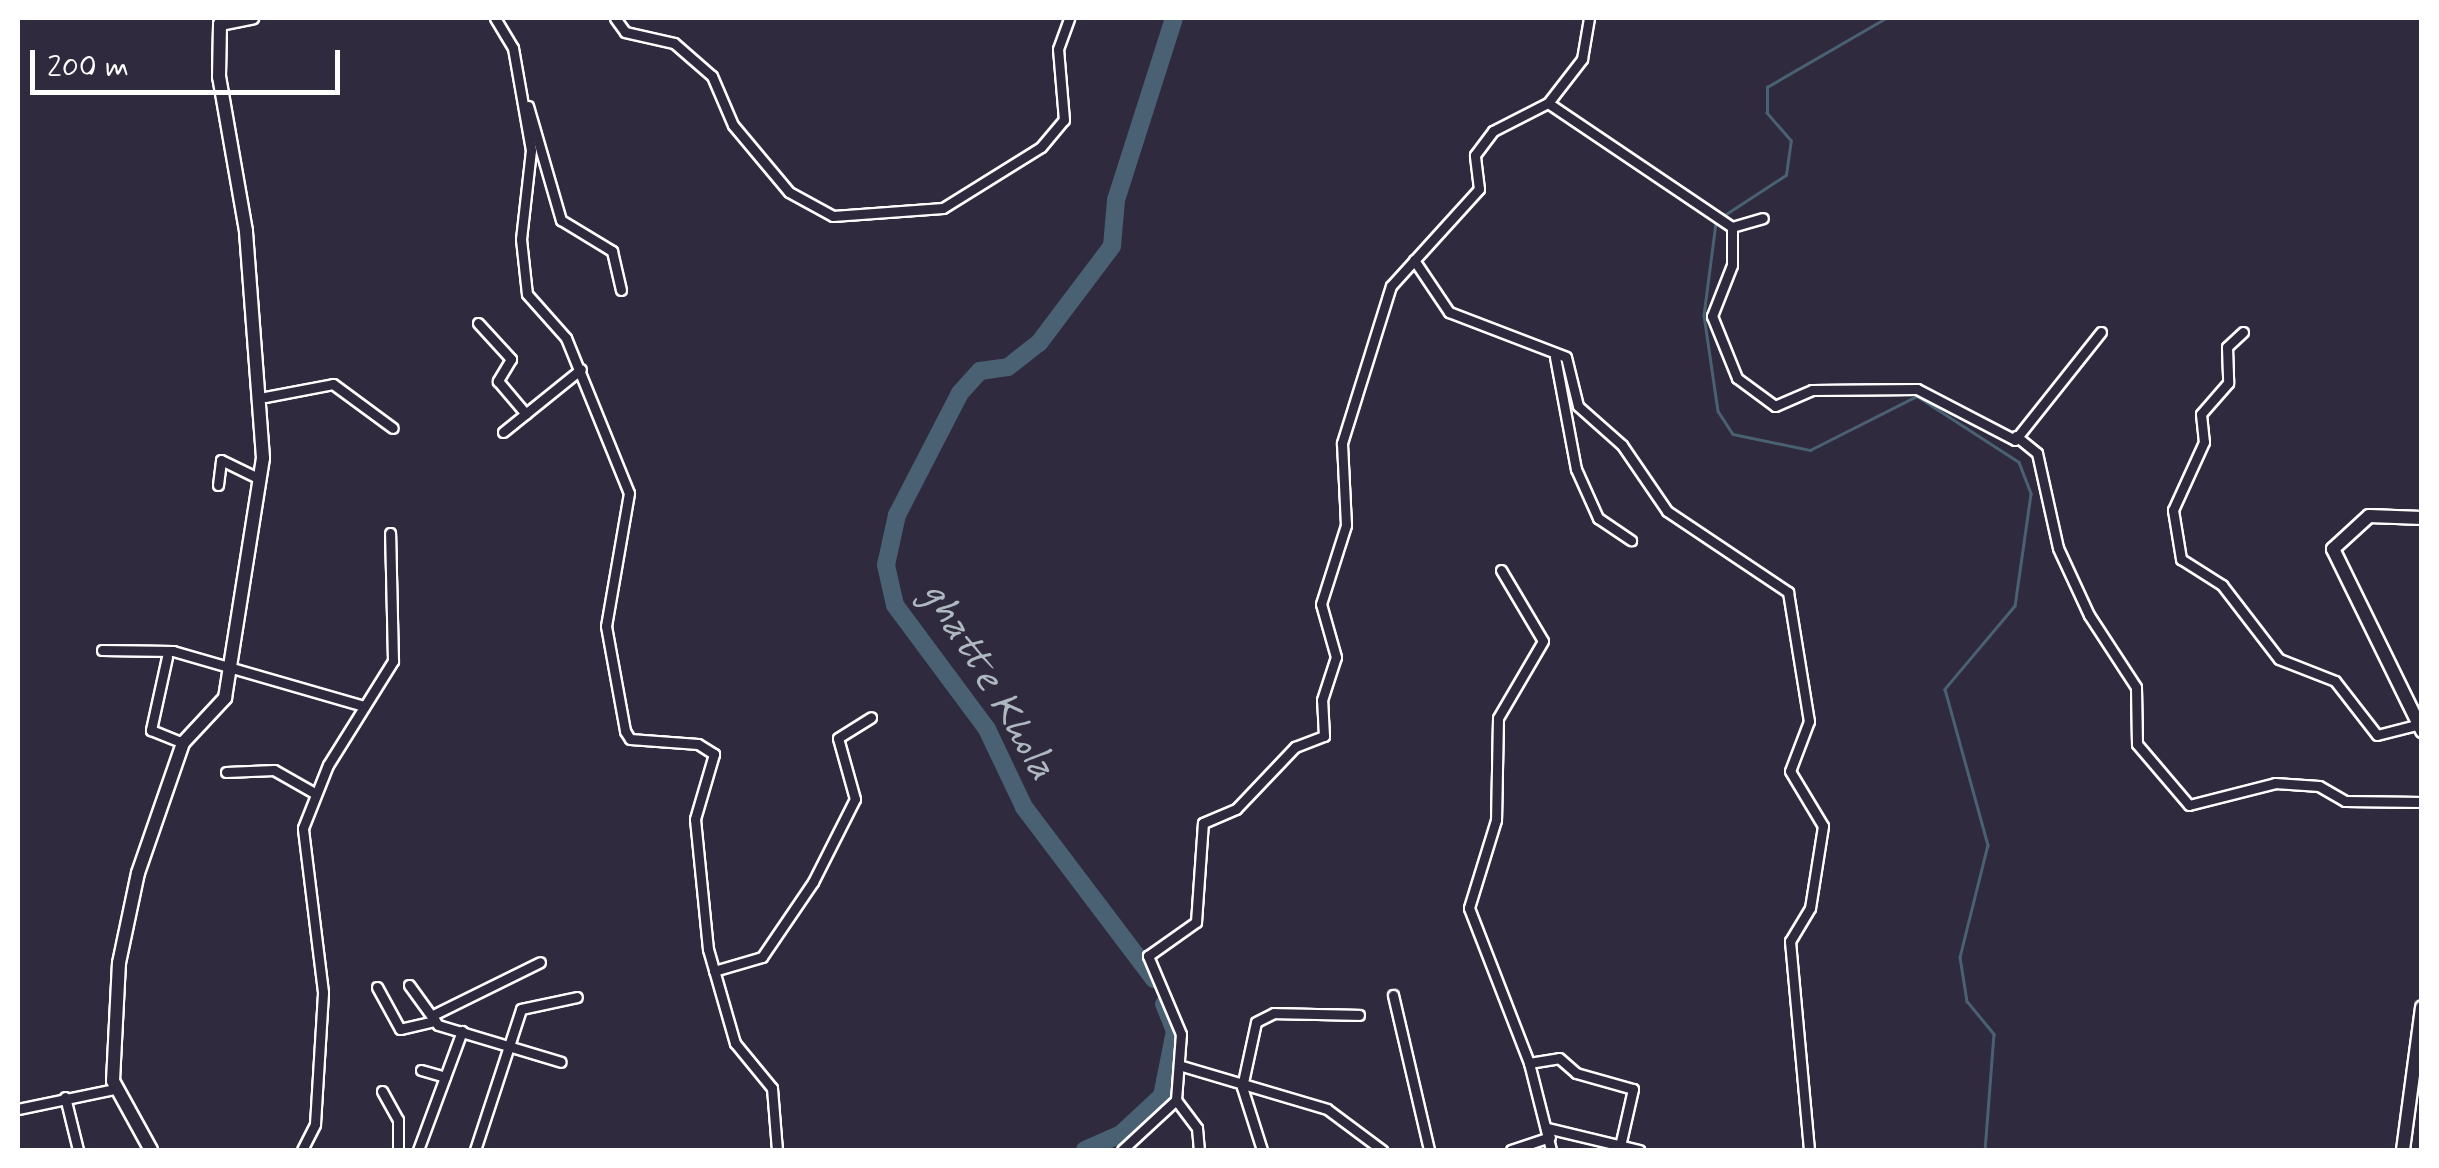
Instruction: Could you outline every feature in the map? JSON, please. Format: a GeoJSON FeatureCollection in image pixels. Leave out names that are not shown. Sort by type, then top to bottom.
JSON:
{"type":"FeatureCollection","features":[{"type":"Feature","properties":{"kind":"street"},"geometry":{"type":"LineString","coordinates":[[151,1150],[116,1089],[122,946],[183,743],[225,698],[260,479],[265,397],[219,77],[219,21],[252,18]]}},
{"type":"Feature","properties":{"kind":"street"},"geometry":{"type":"LineString","coordinates":[[494,18],[513,48],[532,150],[521,239],[527,294],[581,370],[629,493],[606,626],[627,735],[714,754],[695,838],[714,970],[736,1043],[772,1088],[777,1150]]}},
{"type":"Feature","properties":{"kind":"street"},"geometry":{"type":"LineString","coordinates":[[615,18],[625,32],[674,43],[712,76],[733,126],[789,192],[833,216],[943,208],[1041,146],[1064,120],[1058,49],[1069,18]]}},
{"type":"Feature","properties":{"kind":"street"},"geometry":{"type":"LineString","coordinates":[[1122,1150],[1176,1100],[1182,1066],[1181,1034],[1148,956],[1196,922],[1203,823],[1236,810],[1295,747],[1324,736],[1322,700],[1336,657],[1321,604],[1346,525],[1342,443],[1391,286],[1479,189],[1476,155],[1492,130],[1548,102],[1582,58],[1588,18]]}},
{"type":"Feature","properties":{"kind":"street"},"geometry":{"type":"LineString","coordinates":[[522,95],[561,220],[612,251],[621,290]]}},
{"type":"Feature","properties":{"kind":"street"},"geometry":{"type":"LineString","coordinates":[[1548,102],[1732,228]]}},
{"type":"Feature","properties":{"kind":"street"},"geometry":{"type":"LineString","coordinates":[[1732,228],[1763,218]]}},
{"type":"Feature","properties":{"kind":"street"},"geometry":{"type":"LineString","coordinates":[[1732,228],[1732,265],[1712,316],[1750,394],[1775,406],[1812,390],[1917,389],[2016,436],[2036,453],[2050,486],[2058,548],[2089,615],[2136,687],[2138,744],[2190,805],[2275,783],[2319,786],[2346,801],[2422,802]]}},
{"type":"Feature","properties":{"kind":"street"},"geometry":{"type":"LineString","coordinates":[[1414,260],[1449,312],[1521,334],[1572,366],[1578,406],[1622,445],[1666,511],[1774,576],[1794,607],[1809,721],[1790,770],[1823,826],[1810,908],[1790,941],[1808,1150]]}},
{"type":"Feature","properties":{"kind":"street"},"geometry":{"type":"LineString","coordinates":[[478,323],[511,359],[498,381],[526,414]]}},
{"type":"Feature","properties":{"kind":"street"},"geometry":{"type":"LineString","coordinates":[[2016,436],[2101,332]]}},
{"type":"Feature","properties":{"kind":"street"},"geometry":{"type":"LineString","coordinates":[[2243,332],[2227,346],[2228,383],[2201,414],[2204,442],[2173,510],[2181,559],[2222,585],[2279,660],[2334,681],[2377,735],[2419,728],[2332,548],[2369,516],[2422,518]]}},
{"type":"Feature","properties":{"kind":"street"},"geometry":{"type":"LineString","coordinates":[[1555,357],[1576,469],[1598,518],[1631,540]]}},
{"type":"Feature","properties":{"kind":"street"},"geometry":{"type":"LineString","coordinates":[[503,432],[581,370]]}},
{"type":"Feature","properties":{"kind":"street"},"geometry":{"type":"LineString","coordinates":[[265,397],[333,384],[393,428]]}},
{"type":"Feature","properties":{"kind":"street"},"geometry":{"type":"LineString","coordinates":[[218,485],[221,460],[260,479]]}},
{"type":"Feature","properties":{"kind":"street"},"geometry":{"type":"LineString","coordinates":[[302,1150],[315,1124],[323,992],[322,932],[303,871],[302,828],[316,794],[394,652],[390,533]]}},
{"type":"Feature","properties":{"kind":"street"},"geometry":{"type":"LineString","coordinates":[[1501,570],[1542,641],[1498,718],[1496,820],[1470,908],[1529,1062],[1551,1150]]}},
{"type":"Feature","properties":{"kind":"street"},"geometry":{"type":"LineString","coordinates":[[102,650],[232,666],[364,706]]}},
{"type":"Feature","properties":{"kind":"street"},"geometry":{"type":"LineString","coordinates":[[167,657],[151,730],[183,743]]}},
{"type":"Feature","properties":{"kind":"street"},"geometry":{"type":"LineString","coordinates":[[714,970],[762,956],[813,882],[855,799],[838,738],[871,717]]}},
{"type":"Feature","properties":{"kind":"street"},"geometry":{"type":"LineString","coordinates":[[226,772],[274,770],[316,794]]}},
{"type":"Feature","properties":{"kind":"street"},"geometry":{"type":"LineString","coordinates":[[377,987],[400,1029],[435,1018],[540,962]]}},
{"type":"Feature","properties":{"kind":"street"},"geometry":{"type":"LineString","coordinates":[[409,985],[435,1018],[462,1032],[562,1062]]}},
{"type":"Feature","properties":{"kind":"street"},"geometry":{"type":"LineString","coordinates":[[1394,995],[1429,1150]]}},
{"type":"Feature","properties":{"kind":"street"},"geometry":{"type":"LineString","coordinates":[[475,1150],[520,1009],[578,997]]}},
{"type":"Feature","properties":{"kind":"street"},"geometry":{"type":"LineString","coordinates":[[2403,1150],[2422,1008]]}},
{"type":"Feature","properties":{"kind":"street"},"geometry":{"type":"LineString","coordinates":[[1262,1150],[1242,1086],[1256,1022],[1274,1013],[1358,1015]]}},
{"type":"Feature","properties":{"kind":"street"},"geometry":{"type":"LineString","coordinates":[[408,1150],[420,1146],[462,1032]]}},
{"type":"Feature","properties":{"kind":"street"},"geometry":{"type":"LineString","coordinates":[[1529,1062],[1559,1058],[1576,1073],[1633,1088],[1620,1146]]}},
{"type":"Feature","properties":{"kind":"street"},"geometry":{"type":"LineString","coordinates":[[1182,1066],[1327,1109],[1382,1150]]}},
{"type":"Feature","properties":{"kind":"street"},"geometry":{"type":"LineString","coordinates":[[420,1070],[445,1078]]}},
{"type":"Feature","properties":{"kind":"street"},"geometry":{"type":"LineString","coordinates":[[18,1108],[116,1089]]}},
{"type":"Feature","properties":{"kind":"street"},"geometry":{"type":"LineString","coordinates":[[382,1090],[398,1120],[398,1150]]}},
{"type":"Feature","properties":{"kind":"street"},"geometry":{"type":"LineString","coordinates":[[64,1097],[78,1150]]}},
{"type":"Feature","properties":{"kind":"street"},"geometry":{"type":"LineString","coordinates":[[1176,1100],[1197,1128],[1200,1150]]}},
{"type":"Feature","properties":{"kind":"street"},"geometry":{"type":"LineString","coordinates":[[1511,1150],[1548,1132],[1640,1150]]}},
{"type":"Feature","properties":{"kind":"waterway","name":"ghatte Khola"},"geometry":{"type":"LineString","coordinates":[[1154,979],[1024,807],[987,729],[895,605],[886,565],[897,515],[960,393],[980,371],[1008,367],[1039,343],[1112,246],[1116,200],[1174,18]]}},
{"type":"Feature","properties":{"kind":"waterway"},"geometry":{"type":"LineString","coordinates":[[1723,216],[1786,175],[1791,141],[1767,113],[1767,87],[1886,18]]}},
{"type":"Feature","properties":{"kind":"waterway"},"geometry":{"type":"LineString","coordinates":[[1716,223],[1704,315],[1718,411],[1733,434],[1810,450],[1917,396],[2019,462],[2031,494],[2015,606],[1945,689],[1988,845],[1960,957],[1967,1001],[1994,1034],[1985,1150]]}},
{"type":"Feature","properties":{"kind":"waterway","name":"ghatte Khola"},"geometry":{"type":"LineString","coordinates":[[1085,1150],[1121,1134],[1162,1096],[1175,1031],[1164,1004]]}}]}
